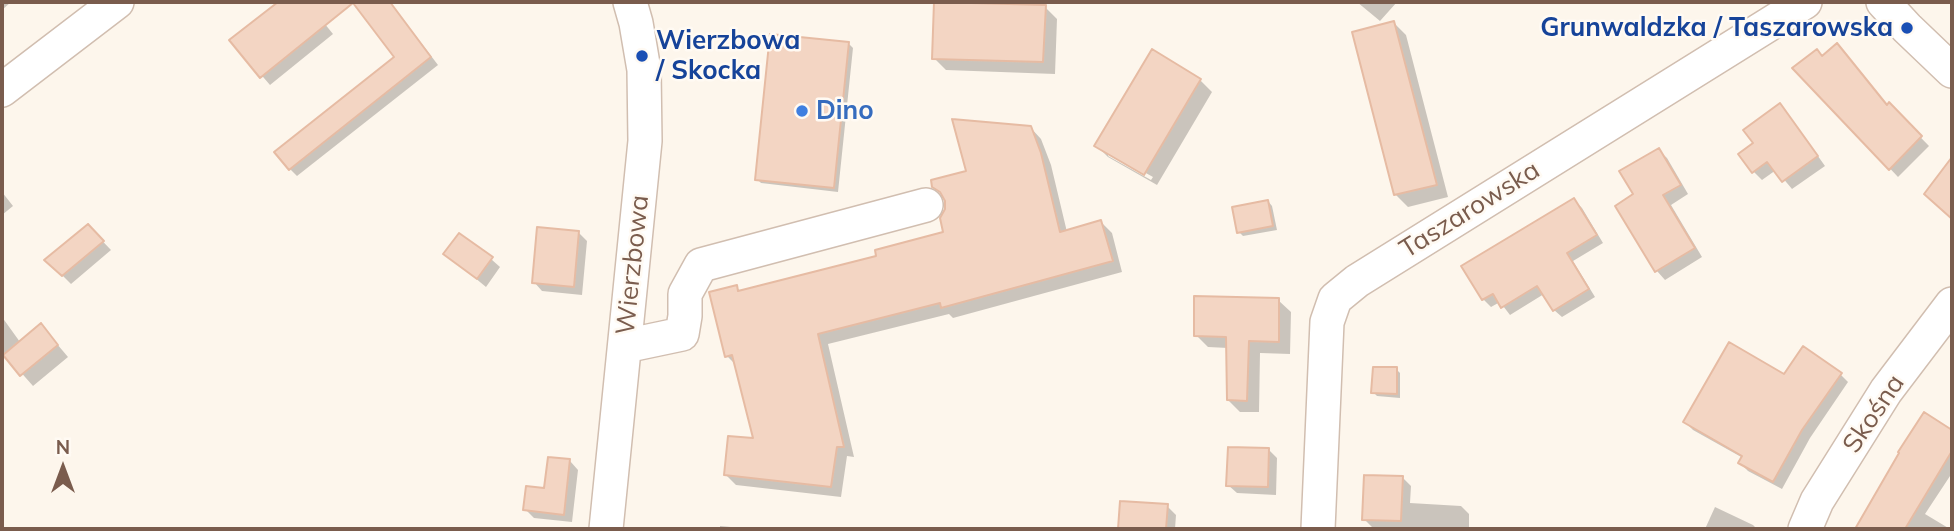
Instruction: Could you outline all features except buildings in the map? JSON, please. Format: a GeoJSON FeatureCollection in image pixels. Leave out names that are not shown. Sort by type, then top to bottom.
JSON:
{"type":"FeatureCollection","features":[{"type":"Feature","properties":{"kind":"street"},"geometry":{"type":"LineString","coordinates":[[2,90],[117,2]]}},
{"type":"Feature","properties":{"kind":"street","name":"Wierzbowa"},"geometry":{"type":"LineString","coordinates":[[606,529],[645,141],[644,70],[630,2]]}},
{"type":"Feature","properties":{"kind":"street","name":"Taszarowska"},"geometry":{"type":"LineString","coordinates":[[1318,529],[1327,322],[1335,299],[1357,281],[1805,2]]}},
{"type":"Feature","properties":{"kind":"street"},"geometry":{"type":"LineString","coordinates":[[1883,2],[1952,71]]}},
{"type":"Feature","properties":{"kind":"street"},"geometry":{"type":"LineString","coordinates":[[625,346],[682,334],[685,293],[701,265],[926,205]]}},
{"type":"Feature","properties":{"kind":"street","name":"Skośna"},"geometry":{"type":"LineString","coordinates":[[1805,529],[1817,501],[1886,391],[1952,304]]}},
{"type":"Feature","properties":{"kind":"place","name":"Grunwaldzka / Taszarowska"},"geometry":{"type":"Point","coordinates":[1907,28]}},
{"type":"Feature","properties":{"kind":"place","name":"Wierzbowa / Skocka"},"geometry":{"type":"Point","coordinates":[642,56]}},
{"type":"Feature","properties":{"kind":"place","name":"Dino"},"geometry":{"type":"Point","coordinates":[802,111]}}]}
